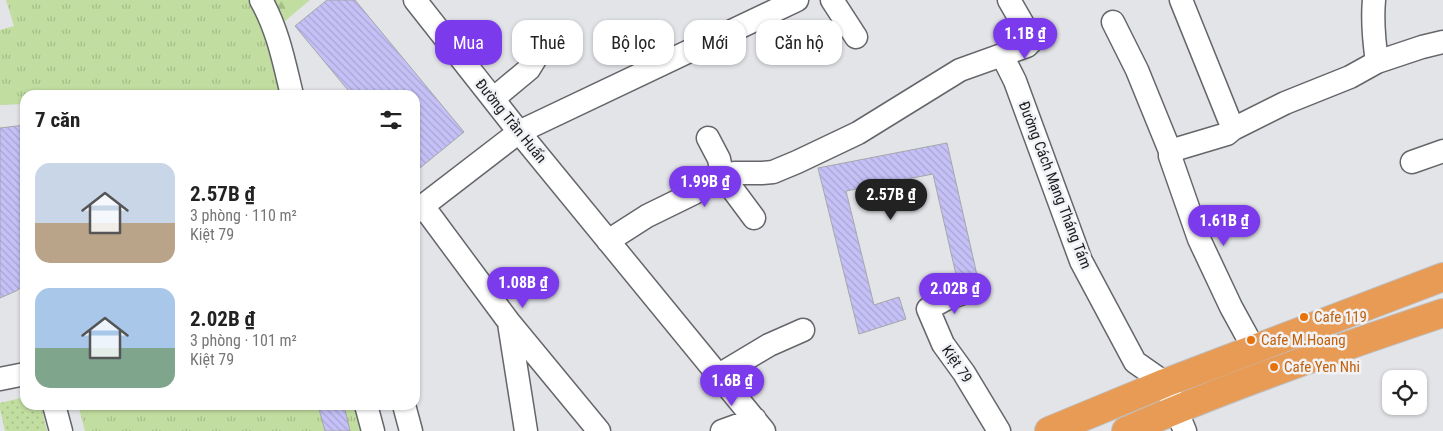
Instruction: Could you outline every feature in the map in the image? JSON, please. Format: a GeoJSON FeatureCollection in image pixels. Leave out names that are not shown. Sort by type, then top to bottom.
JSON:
{"type":"FeatureCollection","features":[{"type":"Feature","properties":{"kind":"highway"},"geometry":{"type":"LineString","coordinates":[[1049,431],[1165,383],[1433,281]]}},
{"type":"Feature","properties":{"kind":"highway"},"geometry":{"type":"LineString","coordinates":[[1133,430],[1181,420],[1387,332],[1443,313]]}},
{"type":"Feature","properties":{"kind":"street"},"geometry":{"type":"LineString","coordinates":[[261,0],[278,38],[291,90]]}},
{"type":"Feature","properties":{"kind":"street"},"geometry":{"type":"LineString","coordinates":[[420,208],[519,132],[797,0]]}},
{"type":"Feature","properties":{"kind":"street"},"geometry":{"type":"LineString","coordinates":[[832,0],[856,37]]}},
{"type":"Feature","properties":{"kind":"street"},"geometry":{"type":"LineString","coordinates":[[608,241],[647,216],[694,194],[722,175],[768,172],[797,162],[858,133],[950,75],[1027,46],[1032,41],[1031,38],[1009,0]]}},
{"type":"Feature","properties":{"kind":"street"},"geometry":{"type":"LineString","coordinates":[[1181,0],[1233,129]]}},
{"type":"Feature","properties":{"kind":"street"},"geometry":{"type":"LineString","coordinates":[[1374,0],[1374,36],[1377,62]]}},
{"type":"Feature","properties":{"kind":"street","name":"Đường Trần Huấn"},"geometry":{"type":"LineString","coordinates":[[421,2],[519,132],[760,425]]}},
{"type":"Feature","properties":{"kind":"street"},"geometry":{"type":"LineString","coordinates":[[1113,22],[1137,70],[1170,151],[1170,156],[1200,239],[1231,307],[1254,349]]}},
{"type":"Feature","properties":{"kind":"street"},"geometry":{"type":"LineString","coordinates":[[1170,151],[1227,134],[1233,129],[1285,103],[1350,77],[1377,62],[1443,42]]}},
{"type":"Feature","properties":{"kind":"street","name":"Đường Cách Mạng Tháng Tám"},"geometry":{"type":"LineString","coordinates":[[1002,56],[1015,82],[1081,261],[1135,362],[1165,383]]}},
{"type":"Feature","properties":{"kind":"street"},"geometry":{"type":"LineString","coordinates":[[493,99],[531,65]]}},
{"type":"Feature","properties":{"kind":"street"},"geometry":{"type":"LineString","coordinates":[[708,138],[719,159],[722,175],[754,218]]}},
{"type":"Feature","properties":{"kind":"street"},"geometry":{"type":"LineString","coordinates":[[1412,162],[1443,151]]}},
{"type":"Feature","properties":{"kind":"street"},"geometry":{"type":"LineString","coordinates":[[420,210],[599,431]]}},
{"type":"Feature","properties":{"kind":"street"},"geometry":{"type":"LineString","coordinates":[[1433,281],[1443,264]]}},
{"type":"Feature","properties":{"kind":"street","name":"Kiệt 79"},"geometry":{"type":"LineString","coordinates":[[969,291],[946,298],[928,308],[943,344],[964,373],[999,431]]}},
{"type":"Feature","properties":{"kind":"street"},"geometry":{"type":"LineString","coordinates":[[509,322],[526,431]]}},
{"type":"Feature","properties":{"kind":"street"},"geometry":{"type":"LineString","coordinates":[[719,375],[769,345],[803,330]]}},
{"type":"Feature","properties":{"kind":"street"},"geometry":{"type":"LineString","coordinates":[[0,379],[20,375]]}},
{"type":"Feature","properties":{"kind":"street"},"geometry":{"type":"LineString","coordinates":[[1165,383],[1181,420]]}},
{"type":"Feature","properties":{"kind":"street"},"geometry":{"type":"LineString","coordinates":[[55,410],[61,431]]}},
{"type":"Feature","properties":{"kind":"street"},"geometry":{"type":"LineString","coordinates":[[367,410],[372,431]]}},
{"type":"Feature","properties":{"kind":"street"},"geometry":{"type":"LineString","coordinates":[[405,410],[410,431]]}},
{"type":"Feature","properties":{"kind":"street"},"geometry":{"type":"LineString","coordinates":[[722,431],[760,425]]}},
{"type":"Feature","properties":{"kind":"green space"},"geometry":{"type":"Polygon","coordinates":[[[6,0],[248,0],[266,28],[281,90],[20,90],[20,104],[0,105],[0,30],[14,26],[6,0]]]}},
{"type":"Feature","properties":{"kind":"green space"},"geometry":{"type":"Polygon","coordinates":[[[268,0],[310,0],[285,21],[268,0]]]}},
{"type":"Feature","properties":{"kind":"green space"},"geometry":{"type":"Polygon","coordinates":[[[20,398],[20,410],[42,410],[47,431],[5,431],[0,403],[20,398]]]}},
{"type":"Feature","properties":{"kind":"green space"},"geometry":{"type":"Polygon","coordinates":[[[79,410],[357,410],[362,431],[85,431],[79,410]]]}},
{"type":"Feature","properties":{"kind":"building"},"geometry":{"type":"Polygon","coordinates":[[[327,0],[355,0],[464,132],[420,168],[420,90],[348,90],[295,26],[327,0]]]}},
{"type":"Feature","properties":{"kind":"building"},"geometry":{"type":"Polygon","coordinates":[[[20,126],[20,288],[0,298],[0,128],[20,126]]]}},
{"type":"Feature","properties":{"kind":"building"},"geometry":{"type":"Polygon","coordinates":[[[947,143],[977,275],[957,279],[933,174],[846,191],[874,305],[899,297],[906,319],[859,334],[818,168],[947,143]]]}},
{"type":"Feature","properties":{"kind":"building"},"geometry":{"type":"Polygon","coordinates":[[[319,410],[345,410],[350,431],[325,431],[319,410]]]}},
{"type":"Feature","properties":{"kind":"place","name":"Cafe 119"},"geometry":{"type":"Point","coordinates":[1304,317]}},
{"type":"Feature","properties":{"kind":"place","name":"Cafe M.Hoang"},"geometry":{"type":"Point","coordinates":[1251,340]}},
{"type":"Feature","properties":{"kind":"place","name":"Cafe Yen Nhi"},"geometry":{"type":"Point","coordinates":[1274,367]}}]}
